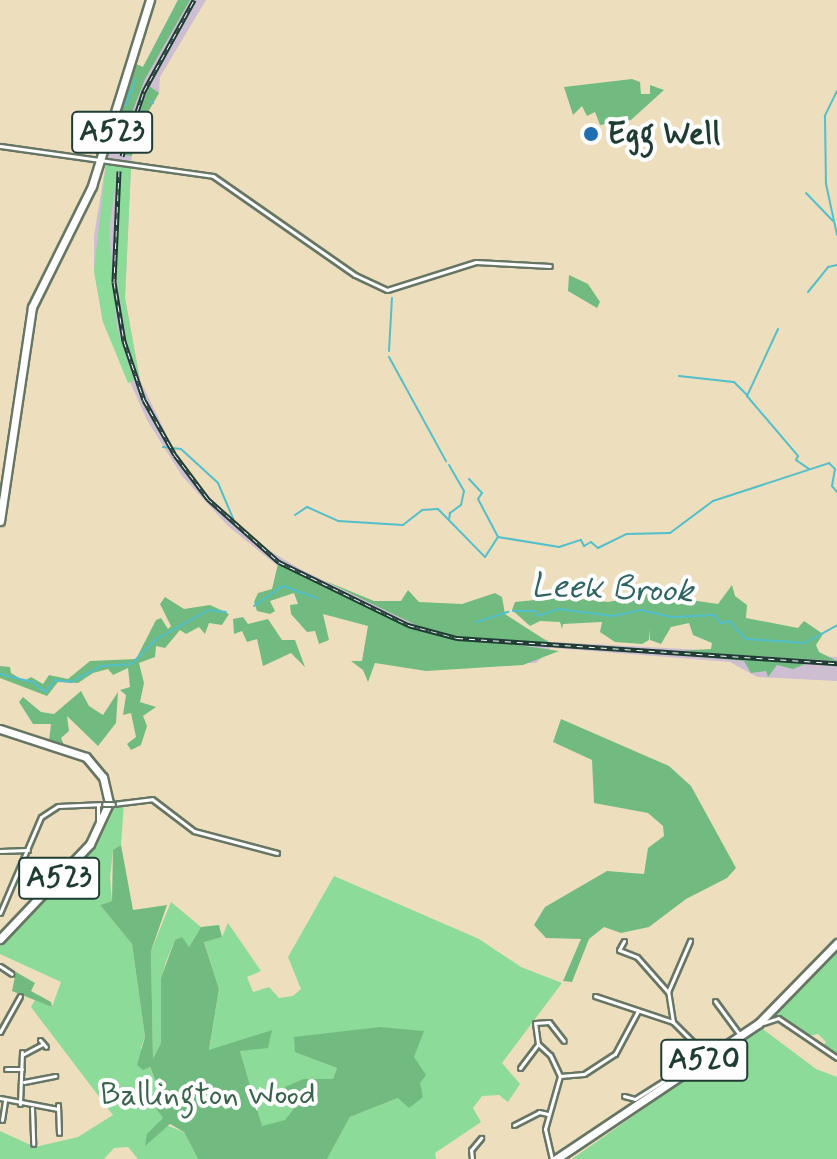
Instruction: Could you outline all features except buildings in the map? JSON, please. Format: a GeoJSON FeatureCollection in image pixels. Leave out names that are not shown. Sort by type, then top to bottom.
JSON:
{"type":"FeatureCollection","features":[{"type":"Feature","properties":{"kind":"highway","name":"A523"},"geometry":{"type":"LineString","coordinates":[[0,521],[32,307],[101,161],[150,0]]}},
{"type":"Feature","properties":{"kind":"highway","name":"A523"},"geometry":{"type":"LineString","coordinates":[[0,729],[75,751],[96,766],[109,799],[98,830],[0,939]]}},
{"type":"Feature","properties":{"kind":"highway","name":"A520"},"geometry":{"type":"LineString","coordinates":[[554,1159],[759,1023],[837,943]]}},
{"type":"Feature","properties":{"kind":"street"},"geometry":{"type":"LineString","coordinates":[[0,146],[216,177],[355,275],[387,290],[476,262],[550,266]]}},
{"type":"Feature","properties":{"kind":"street"},"geometry":{"type":"LineString","coordinates":[[0,913],[45,813],[58,806],[152,799],[194,831],[277,853]]}},
{"type":"Feature","properties":{"kind":"street"},"geometry":{"type":"LineString","coordinates":[[98,804],[98,830]]}},
{"type":"Feature","properties":{"kind":"street"},"geometry":{"type":"LineString","coordinates":[[0,851],[28,850]]}},
{"type":"Feature","properties":{"kind":"street"},"geometry":{"type":"LineString","coordinates":[[624,941],[619,950],[637,957],[668,992],[673,1022]]}},
{"type":"Feature","properties":{"kind":"street"},"geometry":{"type":"LineString","coordinates":[[668,992],[690,941]]}},
{"type":"Feature","properties":{"kind":"street"},"geometry":{"type":"LineString","coordinates":[[0,966],[12,974]]}},
{"type":"Feature","properties":{"kind":"street"},"geometry":{"type":"LineString","coordinates":[[0,1032],[20,996]]}},
{"type":"Feature","properties":{"kind":"street"},"geometry":{"type":"LineString","coordinates":[[595,996],[673,1022],[708,1057]]}},
{"type":"Feature","properties":{"kind":"street"},"geometry":{"type":"LineString","coordinates":[[715,1001],[740,1035]]}},
{"type":"Feature","properties":{"kind":"street"},"geometry":{"type":"LineString","coordinates":[[560,1076],[579,1076],[608,1060],[626,1041],[639,1010]]}},
{"type":"Feature","properties":{"kind":"street"},"geometry":{"type":"LineString","coordinates":[[759,1023],[778,1018],[837,1058]]}},
{"type":"Feature","properties":{"kind":"street"},"geometry":{"type":"LineString","coordinates":[[554,1159],[545,1142],[548,1114],[560,1076],[550,1055],[538,1044],[533,1028],[541,1019],[564,1041]]}},
{"type":"Feature","properties":{"kind":"street"},"geometry":{"type":"LineString","coordinates":[[20,1104],[24,1082],[22,1054],[43,1044]]}},
{"type":"Feature","properties":{"kind":"street"},"geometry":{"type":"LineString","coordinates":[[520,1068],[538,1044]]}},
{"type":"Feature","properties":{"kind":"street"},"geometry":{"type":"LineString","coordinates":[[8,1068],[24,1069]]}},
{"type":"Feature","properties":{"kind":"street"},"geometry":{"type":"LineString","coordinates":[[624,1096],[635,1099],[673,1075],[679,1076]]}},
{"type":"Feature","properties":{"kind":"street"},"geometry":{"type":"LineString","coordinates":[[24,1082],[52,1076]]}},
{"type":"Feature","properties":{"kind":"street"},"geometry":{"type":"LineString","coordinates":[[4,1118],[3,1099],[32,1108],[58,1107],[60,1131]]}},
{"type":"Feature","properties":{"kind":"street"},"geometry":{"type":"LineString","coordinates":[[32,1108],[28,1139],[33,1144]]}},
{"type":"Feature","properties":{"kind":"street"},"geometry":{"type":"LineString","coordinates":[[514,1125],[539,1112],[548,1114]]}},
{"type":"Feature","properties":{"kind":"street"},"geometry":{"type":"LineString","coordinates":[[472,1159],[471,1150],[481,1138]]}},
{"type":"Feature","properties":{"kind":"shaded area"},"geometry":{"type":"Polygon","coordinates":[[[178,0],[206,0],[160,77],[159,93],[136,133],[131,162],[107,158],[136,64],[143,67],[178,0]]]}},
{"type":"Feature","properties":{"kind":"shaded area"},"geometry":{"type":"Polygon","coordinates":[[[106,163],[131,167],[125,298],[140,380],[175,452],[200,487],[253,541],[300,569],[360,598],[548,640],[550,649],[536,663],[486,663],[457,657],[279,567],[229,527],[182,476],[147,420],[103,322],[94,271],[94,236],[106,163]]]}},
{"type":"Feature","properties":{"kind":"shaded area"},"geometry":{"type":"Polygon","coordinates":[[[554,642],[837,657],[837,681],[757,677],[730,662],[554,648],[554,642]]]}},
{"type":"Feature","properties":{"kind":"green space"},"geometry":{"type":"Polygon","coordinates":[[[178,0],[190,0],[145,79],[118,148],[110,147],[136,64],[143,67],[178,0]]]}},
{"type":"Feature","properties":{"kind":"green space"},"geometry":{"type":"Polygon","coordinates":[[[632,79],[640,82],[641,94],[650,94],[650,85],[664,90],[631,120],[600,125],[595,112],[587,116],[582,106],[573,115],[564,87],[632,79]]]}},
{"type":"Feature","properties":{"kind":"green space"},"geometry":{"type":"Polygon","coordinates":[[[149,86],[159,93],[136,133],[132,156],[125,155],[149,86]]]}},
{"type":"Feature","properties":{"kind":"green space"},"geometry":{"type":"Polygon","coordinates":[[[106,163],[131,167],[125,298],[140,380],[127,345],[115,268],[117,171],[109,232],[117,327],[134,381],[128,383],[103,322],[94,271],[106,163]]]}},
{"type":"Feature","properties":{"kind":"green space"},"geometry":{"type":"Polygon","coordinates":[[[569,275],[588,284],[600,302],[597,308],[568,291],[569,275]]]}},
{"type":"Feature","properties":{"kind":"green space"},"geometry":{"type":"Polygon","coordinates":[[[278,564],[418,630],[559,651],[523,665],[426,671],[375,663],[368,682],[363,670],[351,661],[362,661],[368,626],[323,614],[329,640],[319,644],[315,631],[307,632],[291,614],[290,605],[298,604],[294,593],[270,601],[275,611],[270,614],[257,611],[254,602],[258,593],[272,589],[278,564]]]}},
{"type":"Feature","properties":{"kind":"green space"},"geometry":{"type":"Polygon","coordinates":[[[323,580],[374,601],[401,601],[408,590],[419,602],[462,604],[495,593],[502,597],[505,614],[550,643],[461,637],[422,628],[323,580]]]}},
{"type":"Feature","properties":{"kind":"green space"},"geometry":{"type":"Polygon","coordinates":[[[732,585],[735,596],[747,605],[746,618],[798,628],[804,621],[823,634],[816,645],[819,652],[837,661],[678,651],[711,649],[712,643],[693,635],[689,623],[671,627],[661,644],[650,640],[650,629],[649,640],[642,644],[615,642],[600,632],[602,622],[563,624],[562,629],[560,622],[540,621],[530,626],[512,610],[515,602],[564,597],[608,602],[649,594],[718,604],[732,585]]]}},
{"type":"Feature","properties":{"kind":"green space"},"geometry":{"type":"Polygon","coordinates":[[[165,597],[184,609],[210,605],[229,614],[222,625],[209,623],[205,634],[199,627],[186,634],[180,630],[165,648],[156,646],[155,657],[139,663],[144,683],[140,702],[156,707],[143,716],[147,726],[141,745],[131,750],[127,744],[136,737],[131,713],[123,715],[126,695],[120,690],[130,687],[128,668],[113,675],[108,669],[93,673],[78,683],[58,682],[47,696],[0,678],[0,666],[10,667],[11,673],[24,681],[31,677],[43,684],[49,675],[68,679],[90,661],[136,659],[156,620],[161,618],[168,629],[171,626],[160,604],[165,597]]]}},
{"type":"Feature","properties":{"kind":"green space"},"geometry":{"type":"Polygon","coordinates":[[[243,617],[248,624],[268,619],[282,640],[295,640],[305,667],[291,653],[263,666],[257,639],[247,642],[242,631],[234,634],[233,619],[243,617]]]}},
{"type":"Feature","properties":{"kind":"green space"},"geometry":{"type":"Polygon","coordinates":[[[696,656],[803,661],[805,664],[793,669],[777,665],[768,677],[766,671],[751,673],[744,661],[696,656]]]}},
{"type":"Feature","properties":{"kind":"green space"},"geometry":{"type":"Polygon","coordinates":[[[81,691],[89,706],[103,715],[118,692],[116,723],[98,746],[67,716],[69,731],[61,738],[64,745],[49,741],[51,724],[33,724],[19,702],[23,697],[41,712],[54,714],[81,691]]]}},
{"type":"Feature","properties":{"kind":"green space"},"geometry":{"type":"Polygon","coordinates":[[[561,719],[669,766],[691,786],[736,868],[727,878],[686,899],[649,927],[621,933],[604,927],[589,939],[572,982],[563,981],[581,939],[546,938],[534,925],[545,907],[607,871],[644,874],[648,848],[664,836],[663,826],[648,813],[594,803],[592,760],[553,742],[561,719]]]}},
{"type":"Feature","properties":{"kind":"green space"},"geometry":{"type":"Polygon","coordinates":[[[124,803],[121,845],[113,850],[110,878],[112,901],[100,905],[132,944],[145,1037],[141,1048],[161,1093],[166,1125],[184,1132],[198,1159],[138,1159],[128,1147],[114,1148],[104,1159],[0,1159],[0,1131],[35,1147],[78,1137],[113,1115],[31,1007],[35,1000],[52,1007],[61,982],[0,954],[0,942],[90,848],[112,806],[124,803]]]}},
{"type":"Feature","properties":{"kind":"green space","name":"Ballington Wood"},"geometry":{"type":"Polygon","coordinates":[[[121,845],[133,910],[167,905],[151,951],[153,1059],[161,1043],[161,978],[175,940],[182,937],[189,947],[201,927],[219,925],[222,937],[204,942],[219,989],[209,1050],[272,1030],[268,1048],[240,1051],[262,1126],[285,1120],[296,1106],[285,1087],[303,1079],[333,1079],[337,1068],[295,1052],[294,1037],[380,1027],[424,1031],[414,1057],[426,1075],[420,1083],[423,1097],[409,1108],[398,1098],[350,1117],[327,1159],[198,1159],[184,1132],[170,1124],[145,1146],[147,1134],[163,1118],[147,1096],[160,1092],[150,1067],[143,1070],[137,1065],[145,1037],[132,944],[100,905],[112,901],[113,850],[121,845]]]}},
{"type":"Feature","properties":{"kind":"green space"},"geometry":{"type":"Polygon","coordinates":[[[334,876],[479,939],[521,967],[562,983],[502,1063],[520,1084],[508,1102],[499,1095],[482,1096],[473,1108],[481,1122],[435,1153],[436,1159],[327,1159],[350,1117],[398,1098],[423,1097],[296,1052],[337,1068],[333,1079],[303,1079],[285,1088],[297,1106],[286,1120],[262,1127],[240,1051],[272,1030],[209,1051],[219,989],[204,941],[222,937],[228,923],[261,971],[247,977],[253,992],[269,987],[279,998],[293,996],[301,989],[288,957],[334,876]]]}},
{"type":"Feature","properties":{"kind":"green space"},"geometry":{"type":"Polygon","coordinates":[[[171,902],[201,927],[189,947],[175,940],[167,959],[161,979],[161,1043],[153,1061],[151,951],[171,902]]]}},
{"type":"Feature","properties":{"kind":"green space"},"geometry":{"type":"Polygon","coordinates":[[[837,951],[837,1056],[823,1046],[826,1042],[818,1034],[809,1036],[775,1014],[837,951]]]}},
{"type":"Feature","properties":{"kind":"green space"},"geometry":{"type":"Polygon","coordinates":[[[16,972],[35,983],[31,991],[51,1002],[52,1007],[12,991],[16,972]]]}},
{"type":"Feature","properties":{"kind":"green space"},"geometry":{"type":"Polygon","coordinates":[[[760,1027],[816,1069],[837,1077],[837,1159],[572,1159],[760,1027]]]}},
{"type":"Feature","properties":{"kind":"waterway"},"geometry":{"type":"LineString","coordinates":[[132,92],[135,79]]}},
{"type":"Feature","properties":{"kind":"waterway"},"geometry":{"type":"LineString","coordinates":[[837,91],[825,116],[826,184],[837,235]]}},
{"type":"Feature","properties":{"kind":"waterway"},"geometry":{"type":"LineString","coordinates":[[126,106],[130,92]]}},
{"type":"Feature","properties":{"kind":"waterway"},"geometry":{"type":"LineString","coordinates":[[806,193],[833,221]]}},
{"type":"Feature","properties":{"kind":"waterway"},"geometry":{"type":"LineString","coordinates":[[808,292],[828,267],[837,265]]}},
{"type":"Feature","properties":{"kind":"waterway"},"geometry":{"type":"LineString","coordinates":[[389,351],[392,298]]}},
{"type":"Feature","properties":{"kind":"waterway"},"geometry":{"type":"LineString","coordinates":[[778,329],[747,396],[798,456],[796,460],[809,469]]}},
{"type":"Feature","properties":{"kind":"waterway"},"geometry":{"type":"LineString","coordinates":[[389,357],[446,461]]}},
{"type":"Feature","properties":{"kind":"waterway"},"geometry":{"type":"LineString","coordinates":[[679,376],[734,382],[747,395]]}},
{"type":"Feature","properties":{"kind":"waterway"},"geometry":{"type":"LineString","coordinates":[[163,447],[181,449],[218,483],[233,519]]}},
{"type":"Feature","properties":{"kind":"waterway"},"geometry":{"type":"LineString","coordinates":[[295,515],[307,507],[338,521],[403,525],[422,510],[438,509],[485,557],[498,537],[559,547],[581,540],[584,546],[591,542],[598,548],[627,534],[670,533],[713,501],[829,463],[835,469],[832,486],[837,492]]}},
{"type":"Feature","properties":{"kind":"waterway"},"geometry":{"type":"LineString","coordinates":[[449,465],[464,491],[461,505],[450,513],[449,520]]}},
{"type":"Feature","properties":{"kind":"waterway"},"geometry":{"type":"LineString","coordinates":[[469,479],[482,493],[478,499],[498,537]]}},
{"type":"Feature","properties":{"kind":"waterway","name":"Leek Brook"},"geometry":{"type":"LineString","coordinates":[[254,606],[283,586],[318,599]]}},
{"type":"Feature","properties":{"kind":"waterway","name":"Leek Brook"},"geometry":{"type":"LineString","coordinates":[[513,611],[535,611],[538,616],[558,609],[613,616],[641,610],[672,617],[714,615],[721,623],[729,621],[746,639],[805,643],[837,625]]}},
{"type":"Feature","properties":{"kind":"waterway","name":"Leek Brook"},"geometry":{"type":"LineString","coordinates":[[0,674],[33,682],[46,692],[55,680],[71,682],[101,666],[131,664],[157,639],[208,610],[226,612]]}},
{"type":"Feature","properties":{"kind":"waterway","name":"Leek Brook"},"geometry":{"type":"LineString","coordinates":[[477,622],[508,612]]}},
{"type":"Feature","properties":{"kind":"railway"},"geometry":{"type":"LineString","coordinates":[[122,156],[144,91],[194,0]]}},
{"type":"Feature","properties":{"kind":"railway"},"geometry":{"type":"LineString","coordinates":[[119,171],[114,282],[124,341],[144,400],[175,455],[208,499],[279,562],[408,625],[457,638],[837,663]]}},
{"type":"Feature","properties":{"kind":"place","name":"Egg Well"},"geometry":{"type":"Point","coordinates":[591,134]}}]}
